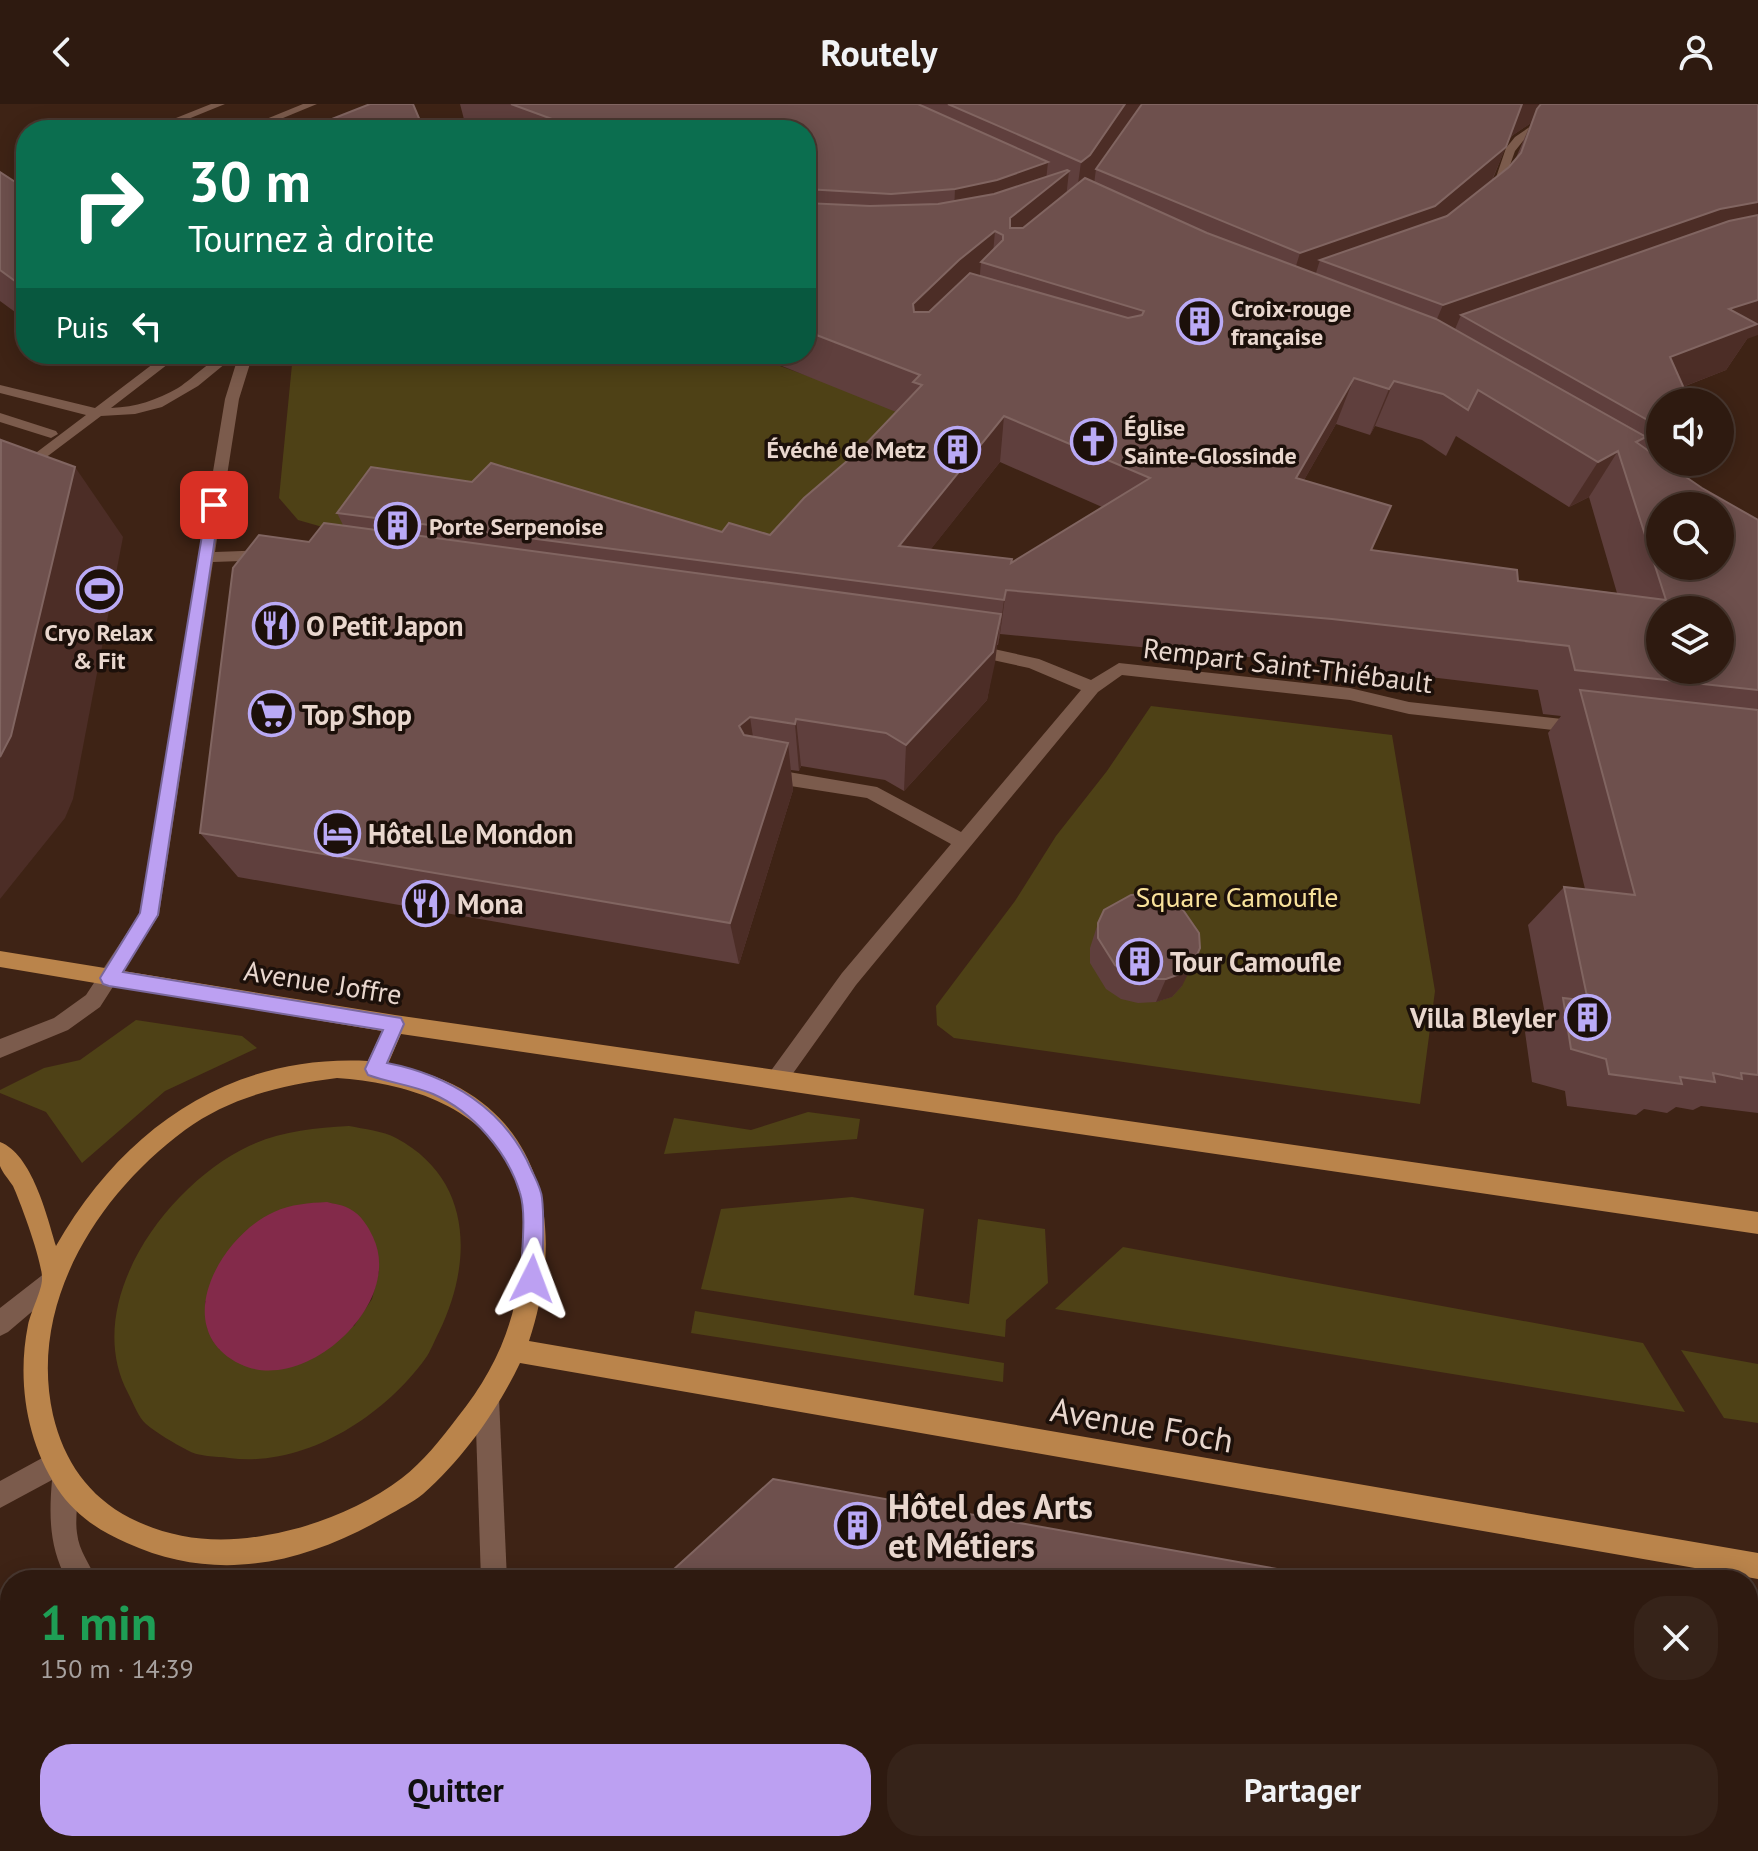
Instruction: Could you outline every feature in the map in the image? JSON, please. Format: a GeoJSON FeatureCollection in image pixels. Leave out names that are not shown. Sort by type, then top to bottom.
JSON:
{"type":"FeatureCollection","features":[{"type":"Feature","properties":{"kind":"main road","name":"Avenue Joffre"},"geometry":{"type":"LineString","coordinates":[[0,959],[395,1024],[777,1079]]}},
{"type":"Feature","properties":{"kind":"main road"},"geometry":{"type":"LineString","coordinates":[[375,1069],[395,1024]]}},
{"type":"Feature","properties":{"kind":"main road"},"geometry":{"type":"LineString","coordinates":[[337,1069],[375,1069],[410,1076],[444,1089],[473,1108],[506,1142],[532,1195],[532,1279],[514,1350],[487,1398],[414,1485],[327,1535],[248,1552],[173,1549],[140,1536],[82,1503],[60,1471],[42,1426],[33,1353],[40,1317],[54,1278],[82,1221],[135,1158],[178,1122],[218,1099],[259,1080],[337,1069]]}},
{"type":"Feature","properties":{"kind":"main road"},"geometry":{"type":"LineString","coordinates":[[777,1079],[1758,1223]]}},
{"type":"Feature","properties":{"kind":"main road"},"geometry":{"type":"LineString","coordinates":[[0,1152],[8,1158],[29,1200],[54,1278]]}},
{"type":"Feature","properties":{"kind":"main road","name":"Avenue Foch"},"geometry":{"type":"LineString","coordinates":[[514,1350],[1758,1566]]}},
{"type":"Feature","properties":{"kind":"street"},"geometry":{"type":"LineString","coordinates":[[178,120],[220,104]]}},
{"type":"Feature","properties":{"kind":"street"},"geometry":{"type":"LineString","coordinates":[[270,120],[312,104]]}},
{"type":"Feature","properties":{"kind":"street"},"geometry":{"type":"LineString","coordinates":[[1484,207],[1495,194],[1510,150],[1519,139],[1570,104]]}},
{"type":"Feature","properties":{"kind":"street"},"geometry":{"type":"LineString","coordinates":[[0,487],[161,364]]}},
{"type":"Feature","properties":{"kind":"street"},"geometry":{"type":"LineString","coordinates":[[0,389],[96,414],[135,413],[162,403],[217,364]]}},
{"type":"Feature","properties":{"kind":"street"},"geometry":{"type":"LineString","coordinates":[[0,1049],[30,1039],[78,1015],[93,1001],[149,915],[205,557],[232,399],[243,364]]}},
{"type":"Feature","properties":{"kind":"street"},"geometry":{"type":"LineString","coordinates":[[0,417],[51,434]]}},
{"type":"Feature","properties":{"kind":"street"},"geometry":{"type":"LineString","coordinates":[[205,557],[250,554],[293,557]]}},
{"type":"Feature","properties":{"kind":"street"},"geometry":{"type":"LineString","coordinates":[[777,1079],[849,979],[1092,688],[1067,674],[1014,656],[952,648]]}},
{"type":"Feature","properties":{"kind":"street","name":"Rempart Saint-Thiébault"},"geometry":{"type":"LineString","coordinates":[[1092,688],[1119,669],[1350,694],[1409,708],[1599,729]]}},
{"type":"Feature","properties":{"kind":"street"},"geometry":{"type":"LineString","coordinates":[[758,774],[871,792],[963,842]]}},
{"type":"Feature","properties":{"kind":"street"},"geometry":{"type":"LineString","coordinates":[[0,1324],[54,1278]]}},
{"type":"Feature","properties":{"kind":"street"},"geometry":{"type":"LineString","coordinates":[[487,1398],[494,1570]]}},
{"type":"Feature","properties":{"kind":"street"},"geometry":{"type":"LineString","coordinates":[[0,1495],[60,1471],[61,1525],[75,1570]]}},
{"type":"Feature","properties":{"kind":"green space"},"geometry":{"type":"Polygon","coordinates":[[[292,364],[775,364],[922,417],[779,581],[326,528],[298,520],[279,498],[292,364]]]}},
{"type":"Feature","properties":{"kind":"green space","name":"Square Camoufle"},"geometry":{"type":"Polygon","coordinates":[[[1151,706],[1392,735],[1435,991],[1420,1104],[954,1038],[937,1025],[936,1006],[1015,901],[1056,836],[1107,771],[1151,706]]]}},
{"type":"Feature","properties":{"kind":"green space"},"geometry":{"type":"Polygon","coordinates":[[[136,1020],[242,1036],[257,1048],[165,1091],[82,1163],[46,1112],[0,1093],[0,1090],[44,1068],[80,1060],[136,1020]]]}},
{"type":"Feature","properties":{"kind":"green space"},"geometry":{"type":"Polygon","coordinates":[[[808,1112],[860,1119],[857,1139],[664,1154],[674,1118],[751,1130],[808,1112]]]}},
{"type":"Feature","properties":{"kind":"green space"},"geometry":{"type":"Polygon","coordinates":[[[349,1126],[396,1138],[421,1155],[440,1176],[452,1199],[459,1224],[461,1251],[450,1305],[439,1332],[427,1356],[407,1381],[364,1419],[339,1434],[312,1447],[257,1459],[191,1452],[146,1424],[128,1393],[116,1358],[115,1321],[124,1285],[140,1250],[162,1217],[189,1188],[219,1164],[249,1146],[298,1131],[349,1126]],[[379,1271],[205,1301],[207,1328],[220,1350],[354,1326],[372,1299],[379,1271]]]}},
{"type":"Feature","properties":{"kind":"green space"},"geometry":{"type":"Polygon","coordinates":[[[852,1197],[924,1209],[914,1295],[969,1304],[978,1219],[1045,1229],[1048,1283],[1006,1320],[1005,1337],[701,1289],[721,1209],[852,1197]]]}},
{"type":"Feature","properties":{"kind":"green space"},"geometry":{"type":"Polygon","coordinates":[[[1123,1247],[1643,1343],[1685,1412],[1055,1309],[1123,1247]]]}},
{"type":"Feature","properties":{"kind":"green space"},"geometry":{"type":"Polygon","coordinates":[[[695,1311],[1004,1363],[1003,1382],[691,1333],[695,1311]]]}},
{"type":"Feature","properties":{"kind":"green space"},"geometry":{"type":"Polygon","coordinates":[[[1681,1350],[1758,1364],[1758,1423],[1724,1418],[1681,1350]]]}},
{"type":"Feature","properties":{"kind":"shaded area"},"geometry":{"type":"Polygon","coordinates":[[[327,1202],[354,1211],[373,1237],[379,1263],[375,1289],[362,1315],[343,1337],[319,1355],[293,1367],[266,1370],[240,1364],[219,1348],[207,1329],[205,1307],[210,1284],[221,1261],[254,1224],[274,1212],[307,1203],[327,1202]]]}},
{"type":"Feature","properties":{"kind":"building"},"geometry":{"type":"Polygon","coordinates":[[[370,104],[413,104],[420,120],[329,120],[370,104]]]}},
{"type":"Feature","properties":{"kind":"building"},"geometry":{"type":"Polygon","coordinates":[[[511,104],[918,104],[1048,162],[997,180],[955,189],[891,194],[816,190],[816,120],[555,120],[511,104]]]}},
{"type":"Feature","properties":{"kind":"building"},"geometry":{"type":"Polygon","coordinates":[[[948,104],[1125,104],[1090,155],[1081,162],[948,104]]]}},
{"type":"Feature","properties":{"kind":"building"},"geometry":{"type":"Polygon","coordinates":[[[1142,104],[1522,104],[1506,147],[1435,206],[1300,253],[1096,169],[1142,104]]]}},
{"type":"Feature","properties":{"kind":"building"},"geometry":{"type":"Polygon","coordinates":[[[1541,104],[1758,104],[1758,202],[1720,209],[1443,305],[1320,260],[1447,216],[1509,167],[1521,153],[1541,104]]]}},
{"type":"Feature","properties":{"kind":"building"},"geometry":{"type":"Polygon","coordinates":[[[1067,170],[1010,218],[1010,228],[1023,228],[1085,178],[1207,233],[1436,319],[1646,437],[1636,442],[1646,449],[1646,476],[1684,476],[1709,492],[1646,492],[1646,538],[1618,451],[1598,462],[1478,390],[1468,410],[1443,394],[1394,381],[1389,389],[1354,378],[1296,478],[1391,506],[1371,550],[1517,570],[1518,581],[1646,597],[1646,678],[1575,670],[1569,646],[1332,619],[1006,590],[1004,600],[337,513],[371,467],[472,482],[491,463],[722,532],[729,523],[770,535],[804,498],[861,449],[922,385],[913,382],[920,375],[816,335],[816,203],[938,204],[994,194],[1067,170]],[[995,231],[959,260],[913,304],[914,312],[929,312],[970,273],[1128,318],[1142,315],[1144,311],[981,262],[1003,240],[1003,235],[995,231]],[[1004,416],[899,546],[1012,559],[1011,563],[1150,478],[1004,416]]]}},
{"type":"Feature","properties":{"kind":"building"},"geometry":{"type":"Polygon","coordinates":[[[0,172],[16,182],[16,282],[0,270],[0,172]]]}},
{"type":"Feature","properties":{"kind":"building"},"geometry":{"type":"Polygon","coordinates":[[[1758,215],[1758,300],[1729,309],[1757,324],[1670,357],[1684,388],[1646,388],[1646,419],[1461,315],[1729,221],[1758,215]]]}},
{"type":"Feature","properties":{"kind":"building"},"geometry":{"type":"Polygon","coordinates":[[[1,440],[75,467],[11,736],[0,757],[1,440]]]}},
{"type":"Feature","properties":{"kind":"building"},"geometry":{"type":"Polygon","coordinates":[[[1734,506],[1758,520],[1758,690],[1703,684],[1734,684],[1734,596],[1665,596],[1660,580],[1734,580],[1734,506]]]}},
{"type":"Feature","properties":{"kind":"building"},"geometry":{"type":"Polygon","coordinates":[[[324,523],[1001,614],[993,652],[906,745],[886,733],[796,719],[795,724],[750,717],[739,726],[744,735],[788,743],[730,923],[200,833],[233,568],[259,535],[309,542],[324,523]]]}},
{"type":"Feature","properties":{"kind":"building"},"geometry":{"type":"Polygon","coordinates":[[[1580,690],[1758,710],[1758,1075],[1741,1073],[1742,1079],[1713,1073],[1715,1082],[1680,1077],[1682,1084],[1609,1074],[1606,1059],[1571,1049],[1563,998],[1588,1001],[1564,887],[1635,895],[1580,690]]]}},
{"type":"Feature","properties":{"kind":"building"},"geometry":{"type":"Polygon","coordinates":[[[1149,894],[1166,898],[1181,907],[1199,933],[1200,948],[1194,962],[1183,973],[1166,979],[1131,975],[1115,965],[1098,938],[1098,923],[1104,910],[1131,895],[1149,894]]]}},
{"type":"Feature","properties":{"kind":"building","name":"Hôtel des Arts et Métiers"},"geometry":{"type":"Polygon","coordinates":[[[773,1479],[1283,1570],[673,1570],[773,1479]]]}},
{"type":"Feature","properties":{"kind":"place","name":"Croix-rouge française"},"geometry":{"type":"Point","coordinates":[1200,322]}},
{"type":"Feature","properties":{"kind":"place","name":"Église Sainte-Glossinde"},"geometry":{"type":"Point","coordinates":[1093,441]}},
{"type":"Feature","properties":{"kind":"place","name":"Évéché de Metz"},"geometry":{"type":"Point","coordinates":[957,449]}},
{"type":"Feature","properties":{"kind":"place","name":"Porte Serpenoise"},"geometry":{"type":"Point","coordinates":[398,526]}},
{"type":"Feature","properties":{"kind":"place","name":"Cryo Relax & Fit"},"geometry":{"type":"Point","coordinates":[99,590]}},
{"type":"Feature","properties":{"kind":"place","name":"O Petit Japon"},"geometry":{"type":"Point","coordinates":[275,625]}},
{"type":"Feature","properties":{"kind":"place","name":"Top Shop"},"geometry":{"type":"Point","coordinates":[271,714]}},
{"type":"Feature","properties":{"kind":"place","name":"Hôtel Le Mondon"},"geometry":{"type":"Point","coordinates":[337,833]}},
{"type":"Feature","properties":{"kind":"place","name":"Mona"},"geometry":{"type":"Point","coordinates":[426,903]}},
{"type":"Feature","properties":{"kind":"place","name":"Tour Camoufle"},"geometry":{"type":"Point","coordinates":[1139,961]}},
{"type":"Feature","properties":{"kind":"place","name":"Villa Bleyler"},"geometry":{"type":"Point","coordinates":[1587,1017]}},
{"type":"Feature","properties":{"kind":"place","name":"Hôtel des Arts et Métiers"},"geometry":{"type":"Point","coordinates":[857,1526]}},
{"type":"Feature","properties":{"kind":"route"},"geometry":{"type":"LineString","coordinates":[[214,505],[149,915],[109,978],[395,1024],[375,1069],[410,1076],[444,1089],[473,1108],[506,1142],[520,1168],[532,1195],[532,1279]]}}]}
